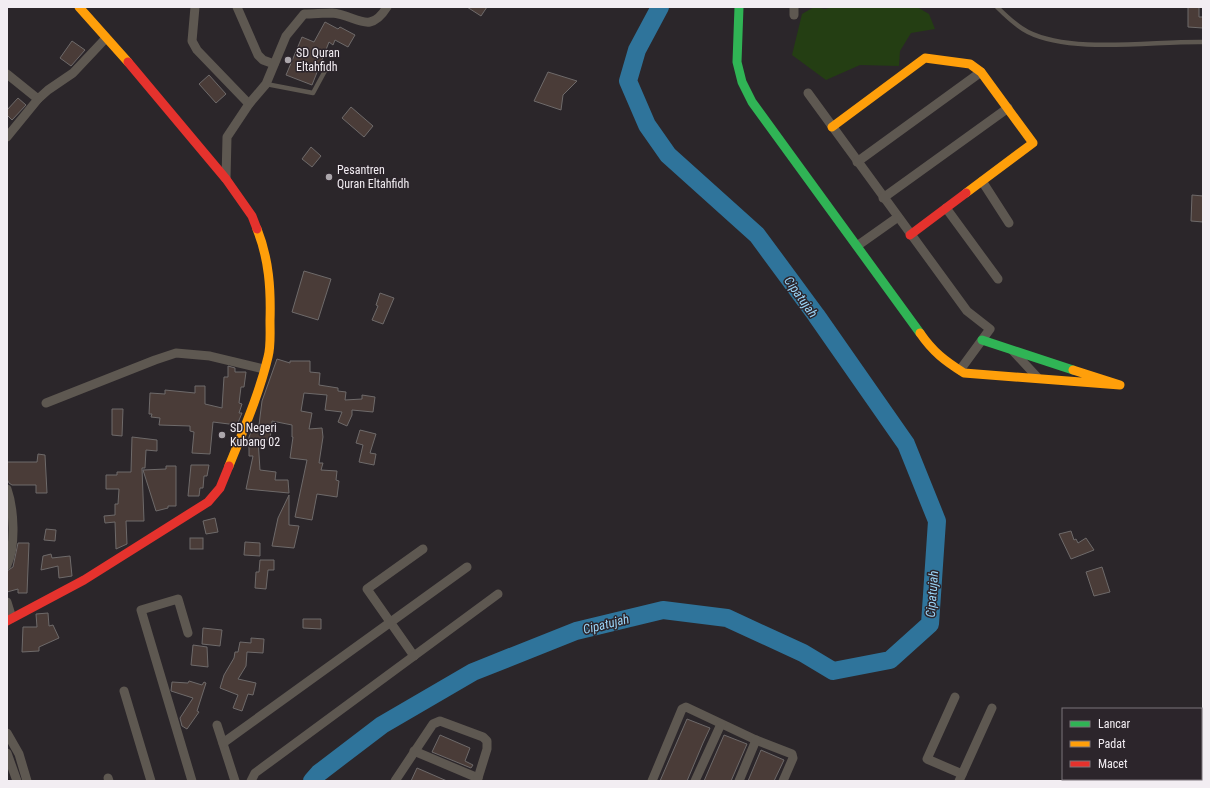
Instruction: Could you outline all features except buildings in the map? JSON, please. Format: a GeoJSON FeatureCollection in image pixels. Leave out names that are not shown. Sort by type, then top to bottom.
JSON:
{"type":"FeatureCollection","features":[{"type":"Feature","properties":{"kind":"street"},"geometry":{"type":"LineString","coordinates":[[7,602],[10,619],[84,580],[208,502],[220,488],[252,408],[264,369],[270,342],[272,324],[268,266],[258,229],[252,216],[226,179],[151,88],[79,7]]}},
{"type":"Feature","properties":{"kind":"street"},"geometry":{"type":"LineString","coordinates":[[195,7],[192,41],[198,50],[249,104]]}},
{"type":"Feature","properties":{"kind":"street"},"geometry":{"type":"LineString","coordinates":[[237,7],[258,55],[263,60],[274,64]]}},
{"type":"Feature","properties":{"kind":"street"},"geometry":{"type":"LineString","coordinates":[[226,179],[227,138],[249,104],[266,84],[286,36],[304,14],[334,13],[363,23],[373,22],[381,16],[387,7]]}},
{"type":"Feature","properties":{"kind":"street"},"geometry":{"type":"LineString","coordinates":[[739,7],[737,62],[742,82],[752,102],[929,346],[944,361],[964,373],[1120,384],[982,340]]}},
{"type":"Feature","properties":{"kind":"street"},"geometry":{"type":"LineString","coordinates":[[7,137],[38,99],[48,90],[73,73],[106,38]]}},
{"type":"Feature","properties":{"kind":"street"},"geometry":{"type":"LineString","coordinates":[[832,127],[925,58],[970,64],[981,72],[1033,142],[910,235]]}},
{"type":"Feature","properties":{"kind":"street"},"geometry":{"type":"LineString","coordinates":[[857,162],[981,72]]}},
{"type":"Feature","properties":{"kind":"street"},"geometry":{"type":"LineString","coordinates":[[7,74],[38,99]]}},
{"type":"Feature","properties":{"kind":"street"},"geometry":{"type":"LineString","coordinates":[[808,94],[967,311],[990,329],[960,370]]}},
{"type":"Feature","properties":{"kind":"street"},"geometry":{"type":"LineString","coordinates":[[883,198],[1008,108]]}},
{"type":"Feature","properties":{"kind":"street"},"geometry":{"type":"LineString","coordinates":[[982,181],[1009,222]]}},
{"type":"Feature","properties":{"kind":"street"},"geometry":{"type":"LineString","coordinates":[[946,208],[998,279]]}},
{"type":"Feature","properties":{"kind":"street"},"geometry":{"type":"LineString","coordinates":[[857,246],[898,217]]}},
{"type":"Feature","properties":{"kind":"street"},"geometry":{"type":"LineString","coordinates":[[1012,350],[1038,378]]}},
{"type":"Feature","properties":{"kind":"street"},"geometry":{"type":"LineString","coordinates":[[46,403],[176,353],[210,356],[264,369]]}},
{"type":"Feature","properties":{"kind":"street"},"geometry":{"type":"LineString","coordinates":[[7,489],[13,525],[10,557],[7,565]]}},
{"type":"Feature","properties":{"kind":"street"},"geometry":{"type":"LineString","coordinates":[[414,656],[367,589],[423,549]]}},
{"type":"Feature","properties":{"kind":"street"},"geometry":{"type":"LineString","coordinates":[[223,743],[467,567]]}},
{"type":"Feature","properties":{"kind":"street"},"geometry":{"type":"LineString","coordinates":[[251,781],[255,773],[498,594]]}},
{"type":"Feature","properties":{"kind":"street"},"geometry":{"type":"LineString","coordinates":[[188,633],[178,599],[141,610],[192,781]]}},
{"type":"Feature","properties":{"kind":"street"},"geometry":{"type":"LineString","coordinates":[[124,691],[151,781]]}},
{"type":"Feature","properties":{"kind":"street"},"geometry":{"type":"LineString","coordinates":[[955,697],[927,759],[961,778],[992,708]]}},
{"type":"Feature","properties":{"kind":"street"},"geometry":{"type":"LineString","coordinates":[[652,781],[683,708],[686,707],[756,740],[793,755],[783,781]]}},
{"type":"Feature","properties":{"kind":"street"},"geometry":{"type":"LineString","coordinates":[[394,781],[414,751],[433,724],[440,721],[483,737],[488,745],[477,780],[414,751]]}},
{"type":"Feature","properties":{"kind":"street"},"geometry":{"type":"LineString","coordinates":[[695,781],[721,724]]}},
{"type":"Feature","properties":{"kind":"street"},"geometry":{"type":"LineString","coordinates":[[217,725],[235,781]]}},
{"type":"Feature","properties":{"kind":"street"},"geometry":{"type":"LineString","coordinates":[[7,733],[19,754],[27,781]]}},
{"type":"Feature","properties":{"kind":"street"},"geometry":{"type":"LineString","coordinates":[[739,781],[756,740]]}},
{"type":"Feature","properties":{"kind":"street"},"geometry":{"type":"LineString","coordinates":[[7,753],[17,781]]}},
{"type":"Feature","properties":{"kind":"lane"},"geometry":{"type":"LineString","coordinates":[[996,8],[1028,32],[1063,41],[1113,44],[1203,42]]}},
{"type":"Feature","properties":{"kind":"lane"},"geometry":{"type":"LineString","coordinates":[[266,84],[313,93],[326,69]]}},
{"type":"Feature","properties":{"kind":"green space"},"geometry":{"type":"Polygon","coordinates":[[[814,7],[825,9],[832,7],[917,7],[929,14],[935,29],[911,33],[900,51],[899,66],[860,65],[826,80],[792,55],[802,14],[814,7]]]}},
{"type":"Feature","properties":{"kind":"waterway","name":"Cipatujah"},"geometry":{"type":"LineString","coordinates":[[312,781],[319,773],[382,725],[473,672],[576,631],[663,610],[727,618],[803,653],[833,671],[890,660],[930,624],[937,521],[906,444],[816,315],[757,235],[668,155],[647,125],[628,81],[637,50],[660,7]]}},
{"type":"Feature","properties":{"kind":"traffic: fast"},"geometry":{"type":"LineString","coordinates":[[739,7],[737,62],[742,82],[752,102],[920,333]]}},
{"type":"Feature","properties":{"kind":"traffic: fast"},"geometry":{"type":"LineString","coordinates":[[982,340],[1073,370]]}},
{"type":"Feature","properties":{"kind":"traffic: slow"},"geometry":{"type":"LineString","coordinates":[[79,7],[128,62]]}},
{"type":"Feature","properties":{"kind":"traffic: slow"},"geometry":{"type":"LineString","coordinates":[[832,127],[925,58],[970,64],[981,72],[1033,143],[966,193]]}},
{"type":"Feature","properties":{"kind":"traffic: slow"},"geometry":{"type":"LineString","coordinates":[[229,466],[255,399],[270,348],[270,297],[267,263],[257,229]]}},
{"type":"Feature","properties":{"kind":"traffic: slow"},"geometry":{"type":"LineString","coordinates":[[920,333],[940,356],[964,373],[1120,385],[1073,370]]}},
{"type":"Feature","properties":{"kind":"traffic: jam"},"geometry":{"type":"LineString","coordinates":[[128,62],[226,179],[252,216],[257,229]]}},
{"type":"Feature","properties":{"kind":"traffic: jam"},"geometry":{"type":"LineString","coordinates":[[910,235],[966,193]]}},
{"type":"Feature","properties":{"kind":"traffic: jam"},"geometry":{"type":"LineString","coordinates":[[7,621],[84,580],[208,502],[220,488],[229,466]]}},
{"type":"Feature","properties":{"kind":"place","name":"SD Quran Eltahfidh"},"geometry":{"type":"Point","coordinates":[288,60]}},
{"type":"Feature","properties":{"kind":"place","name":"Pesantren Quran Eltahfidh"},"geometry":{"type":"Point","coordinates":[329,177]}},
{"type":"Feature","properties":{"kind":"place","name":"SD Negeri Kubang 02"},"geometry":{"type":"Point","coordinates":[222,435]}}]}
